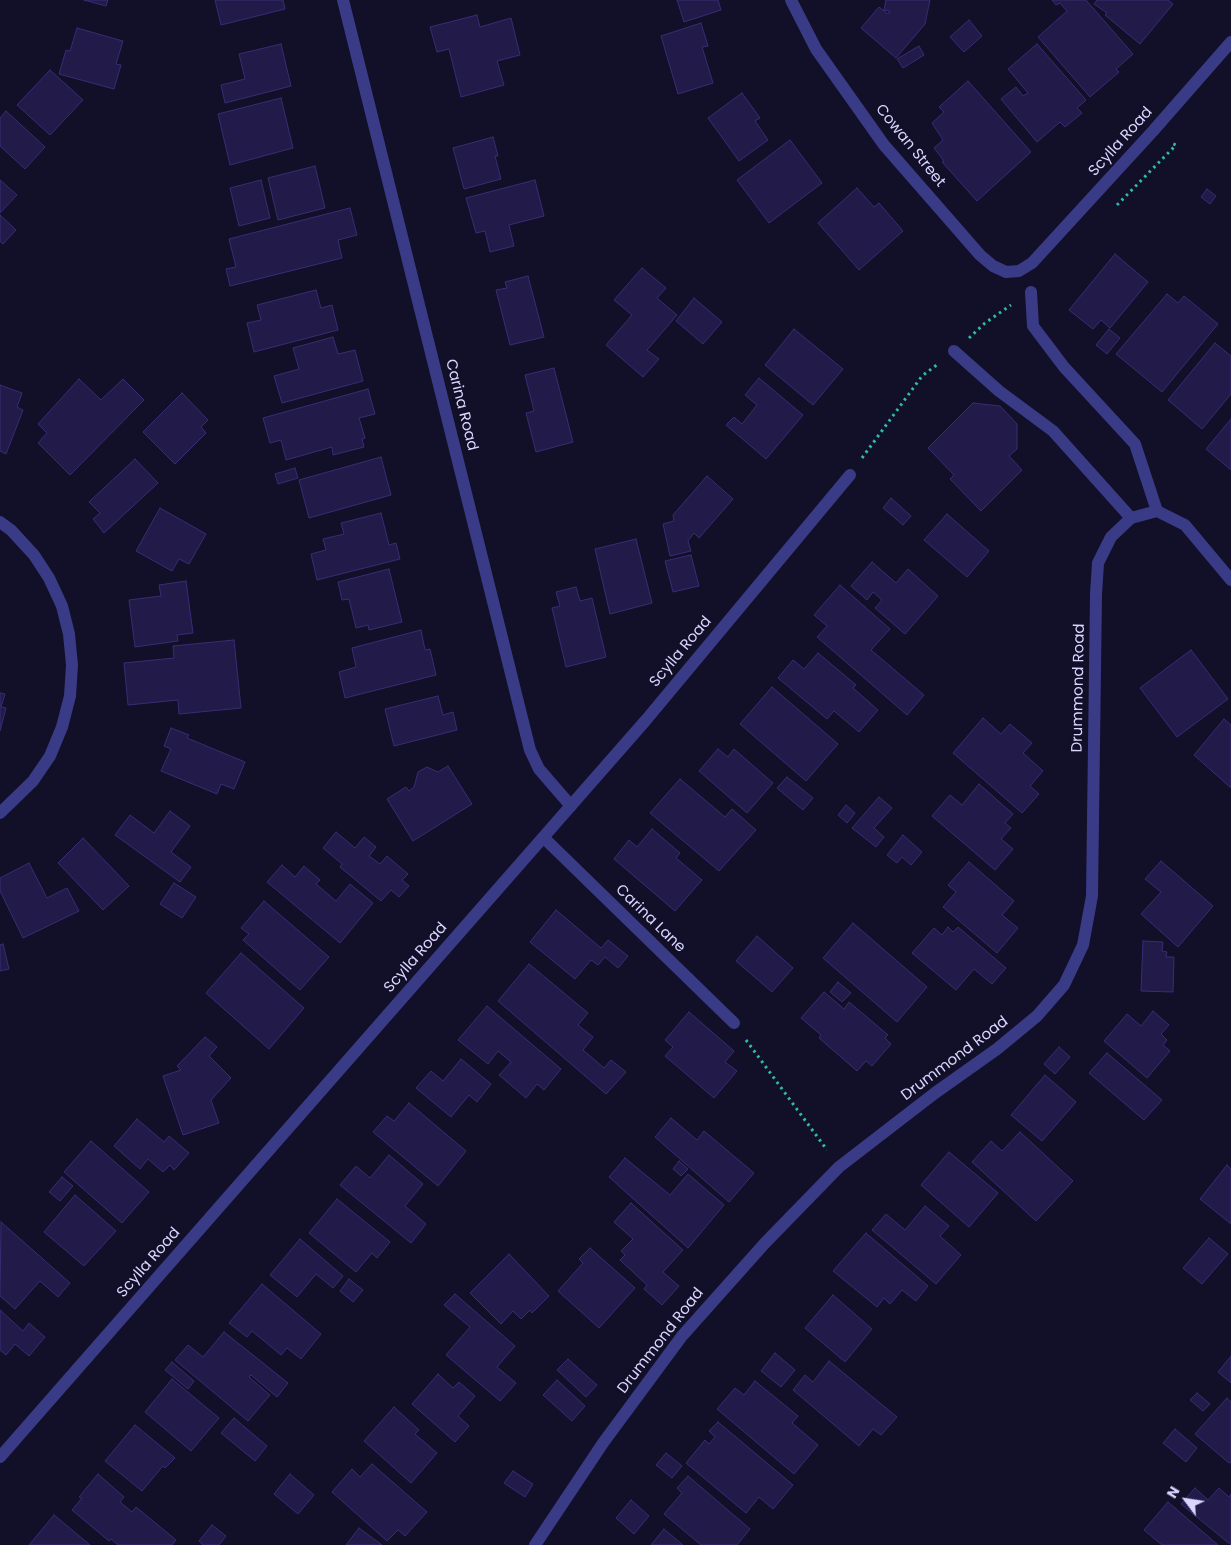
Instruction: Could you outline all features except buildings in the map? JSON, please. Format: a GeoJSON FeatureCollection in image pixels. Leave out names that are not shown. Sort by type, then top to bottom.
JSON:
{"type":"FeatureCollection","features":[{"type":"Feature","properties":{"kind":"street","name":"Carina Road"},"geometry":{"type":"LineString","coordinates":[[343,0],[530,750],[540,769],[571,806]]}},
{"type":"Feature","properties":{"kind":"street","name":"Cowan Street"},"geometry":{"type":"LineString","coordinates":[[791,0],[816,48],[884,145],[980,255],[1006,272],[1019,271],[1032,263]]}},
{"type":"Feature","properties":{"kind":"street","name":"Scylla Road"},"geometry":{"type":"LineString","coordinates":[[1032,263],[1153,131],[1231,42]]}},
{"type":"Feature","properties":{"kind":"street"},"geometry":{"type":"LineString","coordinates":[[1031,292],[1033,326],[1064,366],[1134,444],[1157,511],[1185,525],[1231,580]]}},
{"type":"Feature","properties":{"kind":"street"},"geometry":{"type":"LineString","coordinates":[[954,351],[999,391],[1053,431],[1131,518]]}},
{"type":"Feature","properties":{"kind":"street","name":"Scylla Road"},"geometry":{"type":"LineString","coordinates":[[0,1457],[544,838],[850,475]]}},
{"type":"Feature","properties":{"kind":"street","name":"Drummond Road"},"geometry":{"type":"LineString","coordinates":[[536,1545],[603,1442],[682,1336],[765,1244],[840,1167],[935,1093],[997,1049],[1037,1016],[1064,985],[1083,945],[1092,896],[1098,563],[1111,537],[1131,518],[1157,511]]}},
{"type":"Feature","properties":{"kind":"street"},"geometry":{"type":"LineString","coordinates":[[0,522],[11,530],[34,555],[49,578],[64,615],[69,634],[72,666],[70,696],[62,727],[50,756],[33,781],[0,814]]}},
{"type":"Feature","properties":{"kind":"street","name":"Carina Lane"},"geometry":{"type":"LineString","coordinates":[[544,838],[734,1023]]}},
{"type":"Feature","properties":{"kind":"path"},"geometry":{"type":"LineString","coordinates":[[850,475],[922,376],[954,351]]}},
{"type":"Feature","properties":{"kind":"path"},"geometry":{"type":"LineString","coordinates":[[734,1023],[840,1167]]}}]}
